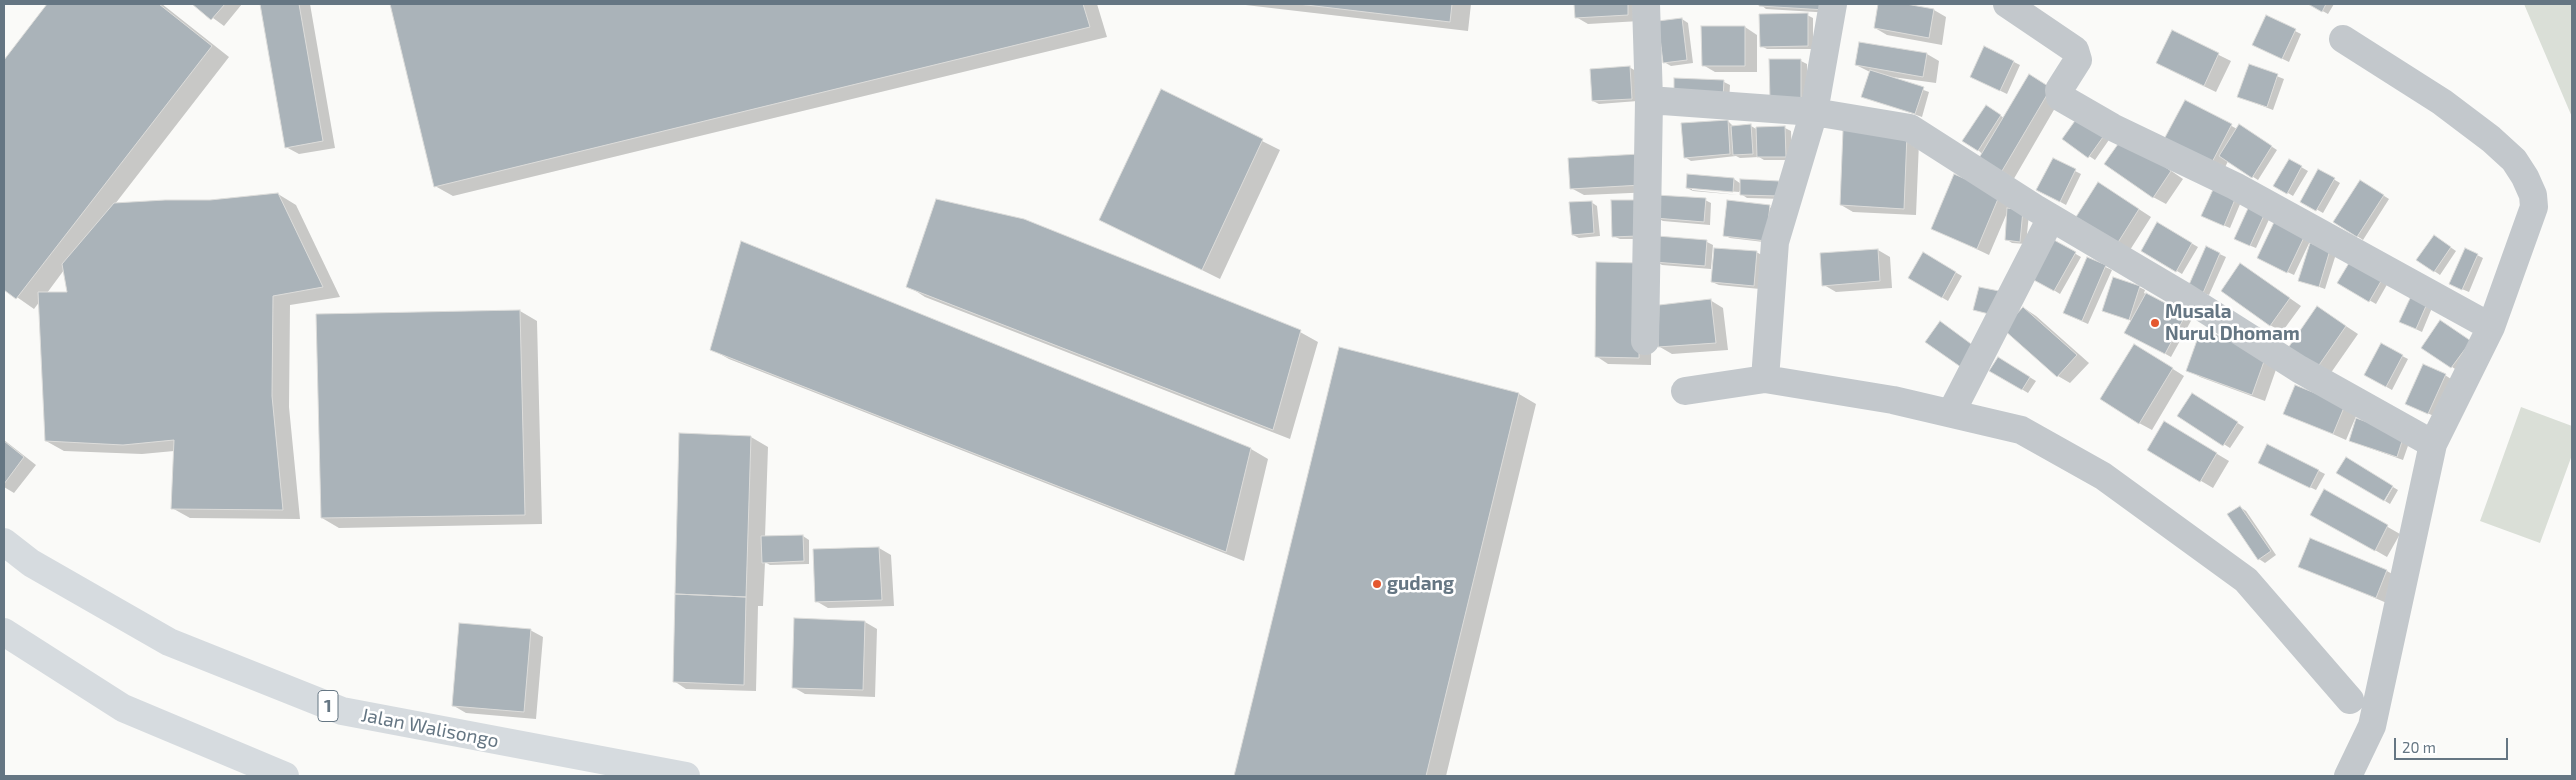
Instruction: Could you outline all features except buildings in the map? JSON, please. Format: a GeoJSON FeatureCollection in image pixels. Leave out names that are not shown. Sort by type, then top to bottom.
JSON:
{"type":"FeatureCollection","features":[{"type":"Feature","properties":{"kind":"highway","name":"Jalan Walisongo"},"geometry":{"type":"LineString","coordinates":[[4,542],[31,563],[168,642],[342,712],[686,776]]}},
{"type":"Feature","properties":{"kind":"highway"},"geometry":{"type":"LineString","coordinates":[[4,632],[123,708],[259,771],[285,776]]}},
{"type":"Feature","properties":{"kind":"street"},"geometry":{"type":"LineString","coordinates":[[1645,341],[1649,100],[1646,4]]}},
{"type":"Feature","properties":{"kind":"street"},"geometry":{"type":"LineString","coordinates":[[1765,379],[1775,242],[1814,112],[1833,4]]}},
{"type":"Feature","properties":{"kind":"street"},"geometry":{"type":"LineString","coordinates":[[2007,4],[2075,50],[2078,60],[2059,90],[2060,97],[2112,127],[2235,186],[2492,327]]}},
{"type":"Feature","properties":{"kind":"street"},"geometry":{"type":"LineString","coordinates":[[2343,40],[2442,102],[2491,139],[2514,160],[2525,177],[2533,195],[2534,207],[2492,327],[2433,444],[2372,726],[2348,776]]}},
{"type":"Feature","properties":{"kind":"street"},"geometry":{"type":"LineString","coordinates":[[1649,100],[1814,112],[1910,128],[2051,218],[2184,296],[2299,369],[2433,444]]}},
{"type":"Feature","properties":{"kind":"street"},"geometry":{"type":"LineString","coordinates":[[1951,413],[2051,218]]}},
{"type":"Feature","properties":{"kind":"street"},"geometry":{"type":"LineString","coordinates":[[1685,391],[1765,379],[1893,400],[2021,430],[2103,476],[2246,580],[2350,700]]}},
{"type":"Feature","properties":{"kind":"shaded area"},"geometry":{"type":"Polygon","coordinates":[[[2524,4],[2572,4],[2572,117],[2524,4]]]}},
{"type":"Feature","properties":{"kind":"shaded area"},"geometry":{"type":"Polygon","coordinates":[[[2521,407],[2572,426],[2572,455],[2540,543],[2480,521],[2521,407]]]}},
{"type":"Feature","properties":{"kind":"place","name":"Musala Nurul Dhomam"},"geometry":{"type":"Point","coordinates":[2155,323]}},
{"type":"Feature","properties":{"kind":"place","name":"gudang"},"geometry":{"type":"Point","coordinates":[1377,584]}}]}
